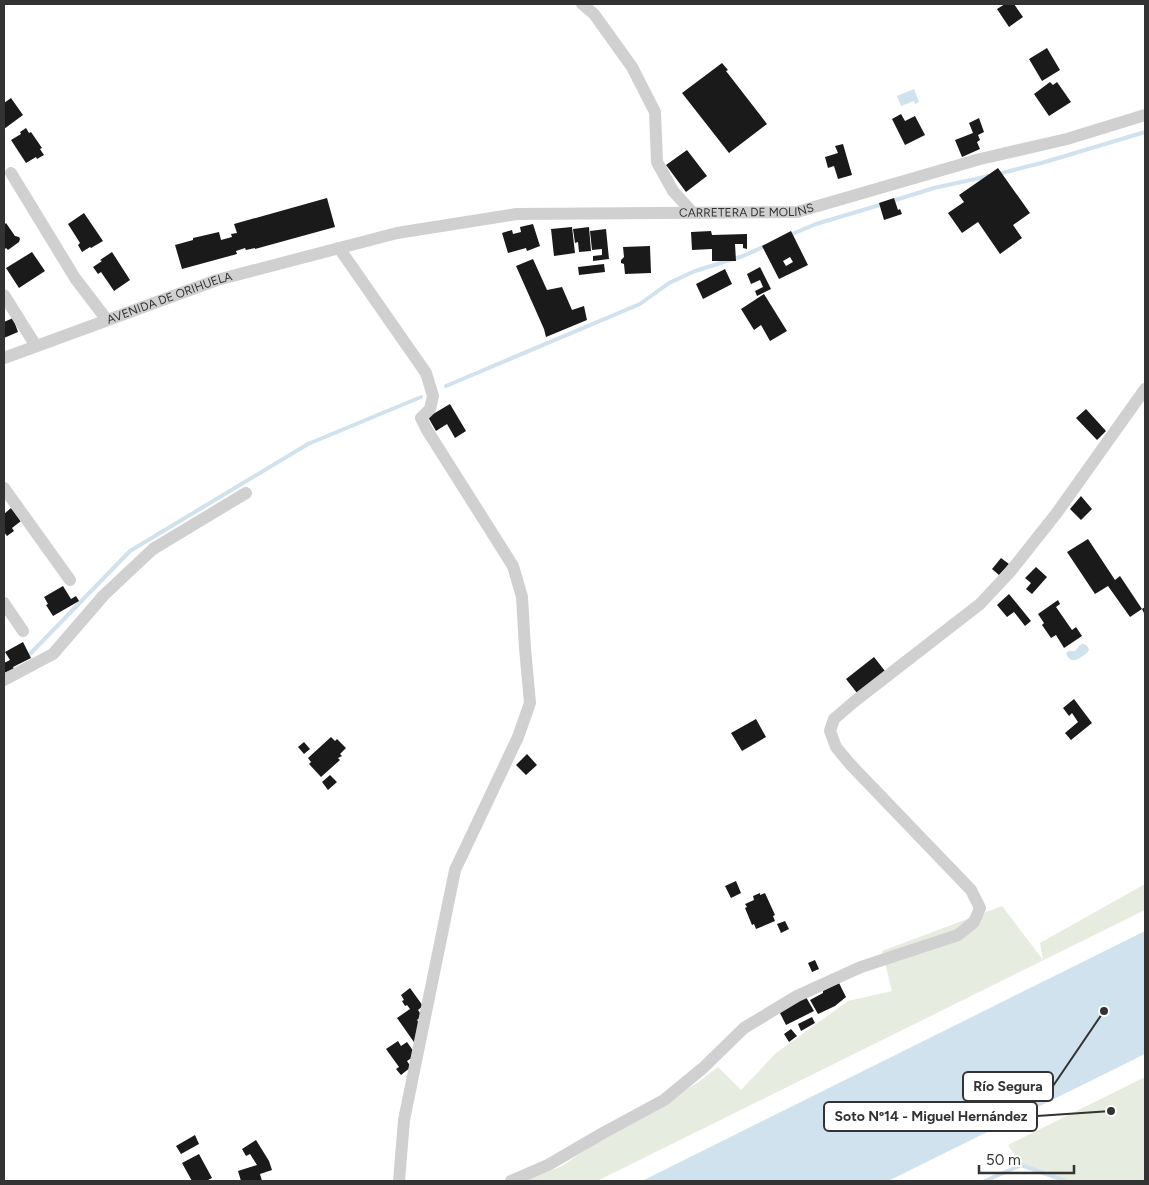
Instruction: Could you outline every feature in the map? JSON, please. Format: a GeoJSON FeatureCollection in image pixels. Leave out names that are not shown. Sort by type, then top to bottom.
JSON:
{"type":"FeatureCollection","features":[{"type":"Feature","properties":{"kind":"street"},"geometry":{"type":"LineString","coordinates":[[582,4],[594,14],[632,67],[655,112],[657,162],[673,191],[692,212]]}},
{"type":"Feature","properties":{"kind":"street","name":"CARRETERA DE MOLINS"},"geometry":{"type":"LineString","coordinates":[[338,248],[397,233],[516,214],[797,212],[980,159],[1067,139],[1145,115]]}},
{"type":"Feature","properties":{"kind":"street"},"geometry":{"type":"LineString","coordinates":[[11,173],[75,278],[107,320]]}},
{"type":"Feature","properties":{"kind":"street"},"geometry":{"type":"LineString","coordinates":[[338,248],[426,373],[433,396],[430,409],[421,418],[514,566],[522,597],[530,703],[518,737],[455,870],[404,1120],[399,1181]]}},
{"type":"Feature","properties":{"kind":"street","name":"AVENIDA DE ORIHUELA"},"geometry":{"type":"LineString","coordinates":[[4,358],[217,280],[338,248]]}},
{"type":"Feature","properties":{"kind":"street"},"geometry":{"type":"LineString","coordinates":[[4,295],[36,346]]}},
{"type":"Feature","properties":{"kind":"street"},"geometry":{"type":"LineString","coordinates":[[510,1181],[548,1165],[664,1100],[702,1068],[744,1028],[797,996],[860,966],[958,935],[974,922],[980,908],[971,890],[850,764],[836,747],[830,731],[834,719],[980,604],[1010,572],[1056,514],[1145,390]]}},
{"type":"Feature","properties":{"kind":"street"},"geometry":{"type":"LineString","coordinates":[[4,488],[70,580]]}},
{"type":"Feature","properties":{"kind":"street"},"geometry":{"type":"LineString","coordinates":[[4,680],[53,654],[104,595],[153,549],[246,493]]}},
{"type":"Feature","properties":{"kind":"street"},"geometry":{"type":"LineString","coordinates":[[4,603],[23,631]]}},
{"type":"Feature","properties":{"kind":"shaded area"},"geometry":{"type":"Polygon","coordinates":[[[1145,884],[1145,910],[597,1181],[525,1181],[562,1166],[609,1134],[697,1083],[718,1067],[741,1090],[776,1053],[848,1001],[892,991],[882,951],[1002,906],[1043,960],[1040,943],[1145,884]]]}},
{"type":"Feature","properties":{"kind":"shaded area"},"geometry":{"type":"Polygon","coordinates":[[[1145,1077],[1145,1181],[1066,1181],[1021,1165],[1008,1145],[1145,1077]]]}},
{"type":"Feature","properties":{"kind":"water"},"geometry":{"type":"Polygon","coordinates":[[[914,89],[919,102],[915,104],[914,101],[901,106],[897,96],[914,89]]]}},
{"type":"Feature","properties":{"kind":"water"},"geometry":{"type":"Polygon","coordinates":[[[1082,644],[1088,647],[1087,653],[1076,660],[1070,659],[1066,654],[1068,651],[1075,651],[1082,644]]]}},
{"type":"Feature","properties":{"kind":"water"},"geometry":{"type":"Polygon","coordinates":[[[1145,931],[1145,1054],[888,1181],[642,1181],[1145,931]]]}},
{"type":"Feature","properties":{"kind":"building"},"geometry":{"type":"Polygon","coordinates":[[[1005,4],[1014,4],[1023,17],[1009,27],[997,9],[1005,4]]]}},
{"type":"Feature","properties":{"kind":"building"},"geometry":{"type":"Polygon","coordinates":[[[1047,48],[1060,70],[1042,81],[1029,59],[1047,48]]]}},
{"type":"Feature","properties":{"kind":"building"},"geometry":{"type":"Polygon","coordinates":[[[722,63],[728,70],[726,71],[767,124],[729,153],[682,93],[722,63]]]}},
{"type":"Feature","properties":{"kind":"building"},"geometry":{"type":"Polygon","coordinates":[[[1050,82],[1053,85],[1057,82],[1071,102],[1049,116],[1034,94],[1050,82]]]}},
{"type":"Feature","properties":{"kind":"building"},"geometry":{"type":"Polygon","coordinates":[[[11,98],[23,115],[4,129],[4,103],[11,98]]]}},
{"type":"Feature","properties":{"kind":"building"},"geometry":{"type":"Polygon","coordinates":[[[901,114],[905,121],[915,116],[925,135],[905,145],[892,119],[901,114]]]}},
{"type":"Feature","properties":{"kind":"building"},"geometry":{"type":"Polygon","coordinates":[[[979,118],[984,132],[978,135],[980,140],[977,142],[980,149],[962,157],[955,140],[973,133],[969,123],[979,118]]]}},
{"type":"Feature","properties":{"kind":"building"},"geometry":{"type":"Polygon","coordinates":[[[26,128],[42,148],[40,149],[44,155],[26,163],[11,140],[21,134],[20,132],[26,128]]]}},
{"type":"Feature","properties":{"kind":"building"},"geometry":{"type":"Polygon","coordinates":[[[843,144],[852,175],[838,179],[834,166],[828,168],[825,157],[838,153],[835,146],[843,144]]]}},
{"type":"Feature","properties":{"kind":"building"},"geometry":{"type":"Polygon","coordinates":[[[687,150],[707,176],[686,192],[666,165],[687,150]]]}},
{"type":"Feature","properties":{"kind":"building"},"geometry":{"type":"Polygon","coordinates":[[[998,168],[1030,213],[1013,225],[1022,238],[1000,254],[978,222],[962,233],[948,213],[964,202],[959,195],[998,168]]]}},
{"type":"Feature","properties":{"kind":"building"},"geometry":{"type":"Polygon","coordinates":[[[327,198],[335,227],[255,249],[246,250],[245,248],[236,251],[237,254],[182,269],[175,245],[193,240],[193,238],[219,232],[221,240],[232,237],[231,234],[237,233],[234,224],[327,198]]]}},
{"type":"Feature","properties":{"kind":"building"},"geometry":{"type":"Polygon","coordinates":[[[894,198],[898,210],[900,209],[902,214],[884,220],[879,203],[894,198]]]}},
{"type":"Feature","properties":{"kind":"building"},"geometry":{"type":"Polygon","coordinates":[[[84,213],[103,241],[82,252],[78,245],[80,243],[68,224],[84,213]]]}},
{"type":"Feature","properties":{"kind":"building"},"geometry":{"type":"Polygon","coordinates":[[[6,223],[15,236],[20,239],[19,242],[8,250],[6,248],[4,250],[4,225],[6,223]]]}},
{"type":"Feature","properties":{"kind":"building"},"geometry":{"type":"Polygon","coordinates":[[[533,224],[540,246],[527,251],[526,248],[508,253],[502,233],[512,230],[513,234],[521,232],[520,227],[533,224]]]}},
{"type":"Feature","properties":{"kind":"building"},"geometry":{"type":"Polygon","coordinates":[[[572,227],[575,253],[554,256],[551,229],[572,227]]]}},
{"type":"Feature","properties":{"kind":"building"},"geometry":{"type":"Polygon","coordinates":[[[589,227],[591,251],[579,252],[578,242],[575,243],[573,229],[589,227]]]}},
{"type":"Feature","properties":{"kind":"building"},"geometry":{"type":"Polygon","coordinates":[[[606,229],[609,259],[593,261],[593,256],[602,255],[602,249],[592,250],[590,231],[606,229]]]}},
{"type":"Feature","properties":{"kind":"building"},"geometry":{"type":"Polygon","coordinates":[[[711,231],[712,235],[747,234],[747,249],[743,248],[743,244],[735,244],[736,261],[712,261],[712,249],[692,250],[691,232],[711,231]]]}},
{"type":"Feature","properties":{"kind":"building"},"geometry":{"type":"Polygon","coordinates":[[[791,231],[808,265],[779,279],[762,246],[791,231]],[[790,257],[783,261],[786,266],[793,262],[790,257]]]}},
{"type":"Feature","properties":{"kind":"building"},"geometry":{"type":"Polygon","coordinates":[[[650,246],[651,273],[625,274],[624,264],[621,263],[624,257],[623,247],[650,246]]]}},
{"type":"Feature","properties":{"kind":"building"},"geometry":{"type":"Polygon","coordinates":[[[32,252],[45,271],[19,288],[6,268],[32,252]]]}},
{"type":"Feature","properties":{"kind":"building"},"geometry":{"type":"Polygon","coordinates":[[[112,252],[130,280],[114,291],[101,272],[98,274],[93,267],[112,252]]]}},
{"type":"Feature","properties":{"kind":"building"},"geometry":{"type":"Polygon","coordinates":[[[533,259],[547,290],[562,287],[572,310],[584,306],[587,320],[546,337],[516,266],[533,259]]]}},
{"type":"Feature","properties":{"kind":"building"},"geometry":{"type":"Polygon","coordinates":[[[604,264],[605,272],[579,275],[578,267],[604,264]]]}},
{"type":"Feature","properties":{"kind":"building"},"geometry":{"type":"Polygon","coordinates":[[[760,267],[771,289],[757,296],[755,291],[763,287],[760,280],[751,284],[747,274],[760,267]]]}},
{"type":"Feature","properties":{"kind":"building"},"geometry":{"type":"Polygon","coordinates":[[[725,269],[732,284],[703,299],[696,284],[725,269]]]}},
{"type":"Feature","properties":{"kind":"building"},"geometry":{"type":"Polygon","coordinates":[[[764,294],[787,331],[770,341],[761,325],[754,330],[741,309],[764,294]]]}},
{"type":"Feature","properties":{"kind":"building"},"geometry":{"type":"Polygon","coordinates":[[[13,318],[18,332],[4,338],[4,322],[13,318]]]}},
{"type":"Feature","properties":{"kind":"building"},"geometry":{"type":"Polygon","coordinates":[[[450,404],[466,431],[455,438],[447,424],[436,431],[428,417],[450,404]]]}},
{"type":"Feature","properties":{"kind":"building"},"geometry":{"type":"Polygon","coordinates":[[[1086,409],[1106,431],[1097,440],[1076,418],[1086,409]]]}},
{"type":"Feature","properties":{"kind":"building"},"geometry":{"type":"Polygon","coordinates":[[[1081,496],[1092,509],[1081,520],[1070,509],[1081,496]]]}},
{"type":"Feature","properties":{"kind":"building"},"geometry":{"type":"Polygon","coordinates":[[[11,508],[21,521],[12,528],[14,531],[7,536],[4,532],[4,514],[11,508]]]}},
{"type":"Feature","properties":{"kind":"building"},"geometry":{"type":"Polygon","coordinates":[[[1088,539],[1115,580],[1120,576],[1142,609],[1130,617],[1108,586],[1095,594],[1067,552],[1088,539]]]}},
{"type":"Feature","properties":{"kind":"building"},"geometry":{"type":"Polygon","coordinates":[[[1001,558],[1009,564],[999,575],[992,569],[1001,558]]]}},
{"type":"Feature","properties":{"kind":"building"},"geometry":{"type":"Polygon","coordinates":[[[1036,567],[1047,577],[1032,594],[1026,589],[1031,583],[1025,578],[1036,567]]]}},
{"type":"Feature","properties":{"kind":"building"},"geometry":{"type":"Polygon","coordinates":[[[63,586],[71,599],[76,596],[79,601],[53,616],[46,605],[48,604],[44,597],[63,586]]]}},
{"type":"Feature","properties":{"kind":"building"},"geometry":{"type":"Polygon","coordinates":[[[1009,594],[1031,621],[1025,626],[1014,612],[1007,617],[997,605],[1009,594]]]}},
{"type":"Feature","properties":{"kind":"building"},"geometry":{"type":"Polygon","coordinates":[[[1058,600],[1060,604],[1056,607],[1072,630],[1076,627],[1082,636],[1064,648],[1056,635],[1051,638],[1042,625],[1044,623],[1038,614],[1058,600]]]}},
{"type":"Feature","properties":{"kind":"building"},"geometry":{"type":"Polygon","coordinates":[[[23,642],[31,658],[4,673],[4,663],[10,660],[5,652],[23,642]]]}},
{"type":"Feature","properties":{"kind":"building"},"geometry":{"type":"Polygon","coordinates":[[[874,657],[885,671],[857,693],[846,679],[874,657]]]}},
{"type":"Feature","properties":{"kind":"building"},"geometry":{"type":"Polygon","coordinates":[[[1074,699],[1092,723],[1071,740],[1065,733],[1078,722],[1072,713],[1069,716],[1063,708],[1074,699]]]}},
{"type":"Feature","properties":{"kind":"building"},"geometry":{"type":"Polygon","coordinates":[[[756,719],[766,737],[742,751],[731,733],[756,719]]]}},
{"type":"Feature","properties":{"kind":"building"},"geometry":{"type":"Polygon","coordinates":[[[331,737],[335,741],[337,739],[346,748],[340,754],[342,756],[338,758],[340,760],[321,777],[309,764],[311,762],[308,758],[331,737]]]}},
{"type":"Feature","properties":{"kind":"building"},"geometry":{"type":"Polygon","coordinates":[[[304,742],[310,749],[304,754],[298,747],[304,742]]]}},
{"type":"Feature","properties":{"kind":"building"},"geometry":{"type":"Polygon","coordinates":[[[527,754],[537,765],[526,775],[516,765],[527,754]]]}},
{"type":"Feature","properties":{"kind":"building"},"geometry":{"type":"Polygon","coordinates":[[[330,775],[337,782],[328,790],[322,782],[330,775]]]}},
{"type":"Feature","properties":{"kind":"building"},"geometry":{"type":"Polygon","coordinates":[[[736,881],[741,893],[731,898],[725,886],[736,881]]]}},
{"type":"Feature","properties":{"kind":"building"},"geometry":{"type":"Polygon","coordinates":[[[760,893],[760,895],[765,893],[775,915],[773,916],[775,921],[756,929],[754,924],[752,925],[745,904],[754,900],[753,896],[760,893]]]}},
{"type":"Feature","properties":{"kind":"building"},"geometry":{"type":"Polygon","coordinates":[[[785,921],[789,929],[781,933],[777,924],[785,921]]]}},
{"type":"Feature","properties":{"kind":"building"},"geometry":{"type":"Polygon","coordinates":[[[815,960],[819,969],[812,972],[808,963],[815,960]]]}},
{"type":"Feature","properties":{"kind":"building"},"geometry":{"type":"Polygon","coordinates":[[[839,983],[846,997],[835,1006],[818,1014],[810,1000],[839,983]]]}},
{"type":"Feature","properties":{"kind":"building"},"geometry":{"type":"Polygon","coordinates":[[[410,988],[423,1006],[418,1010],[422,1016],[417,1020],[421,1026],[416,1045],[397,1018],[410,1009],[407,1005],[405,1006],[401,995],[410,988]]]}},
{"type":"Feature","properties":{"kind":"building"},"geometry":{"type":"Polygon","coordinates":[[[806,997],[814,1011],[786,1025],[779,1011],[806,997]]]}},
{"type":"Feature","properties":{"kind":"building"},"geometry":{"type":"Polygon","coordinates":[[[812,1017],[815,1023],[801,1031],[798,1024],[812,1017]]]}},
{"type":"Feature","properties":{"kind":"building"},"geometry":{"type":"Polygon","coordinates":[[[791,1029],[797,1036],[789,1042],[784,1034],[791,1029]]]}},
{"type":"Feature","properties":{"kind":"building"},"geometry":{"type":"Polygon","coordinates":[[[398,1041],[401,1046],[407,1042],[416,1055],[407,1061],[411,1067],[401,1075],[396,1069],[399,1067],[386,1049],[398,1041]]]}},
{"type":"Feature","properties":{"kind":"building"},"geometry":{"type":"Polygon","coordinates":[[[195,1135],[199,1144],[181,1154],[176,1146],[195,1135]]]}},
{"type":"Feature","properties":{"kind":"building"},"geometry":{"type":"Polygon","coordinates":[[[256,1140],[269,1161],[272,1170],[260,1174],[262,1181],[241,1181],[238,1171],[257,1165],[250,1154],[246,1156],[242,1149],[256,1140]]]}},
{"type":"Feature","properties":{"kind":"building"},"geometry":{"type":"Polygon","coordinates":[[[199,1154],[212,1178],[206,1181],[192,1181],[182,1163],[199,1154]]]}},
{"type":"Feature","properties":{"kind":"waterway"},"geometry":{"type":"LineString","coordinates":[[998,174],[1145,132]]}},
{"type":"Feature","properties":{"kind":"waterway"},"geometry":{"type":"LineString","coordinates":[[892,201],[934,188],[989,176]]}},
{"type":"Feature","properties":{"kind":"waterway"},"geometry":{"type":"LineString","coordinates":[[790,235],[816,224],[883,204]]}},
{"type":"Feature","properties":{"kind":"waterway"},"geometry":{"type":"LineString","coordinates":[[446,386],[640,304],[669,283],[695,271],[743,256],[765,246]]}},
{"type":"Feature","properties":{"kind":"waterway"},"geometry":{"type":"LineString","coordinates":[[27,656],[130,551],[308,444],[421,397]]}},
{"type":"Feature","properties":{"kind":"waterway"},"geometry":{"type":"LineString","coordinates":[[985,1181],[1021,1165],[1066,1181]]}},
{"type":"Feature","properties":{"kind":"place","name":"Río Segura"},"geometry":{"type":"Point","coordinates":[1104,1011]}},
{"type":"Feature","properties":{"kind":"place","name":"Soto Nº14 - Miguel Hernández"},"geometry":{"type":"Point","coordinates":[1111,1111]}}]}
